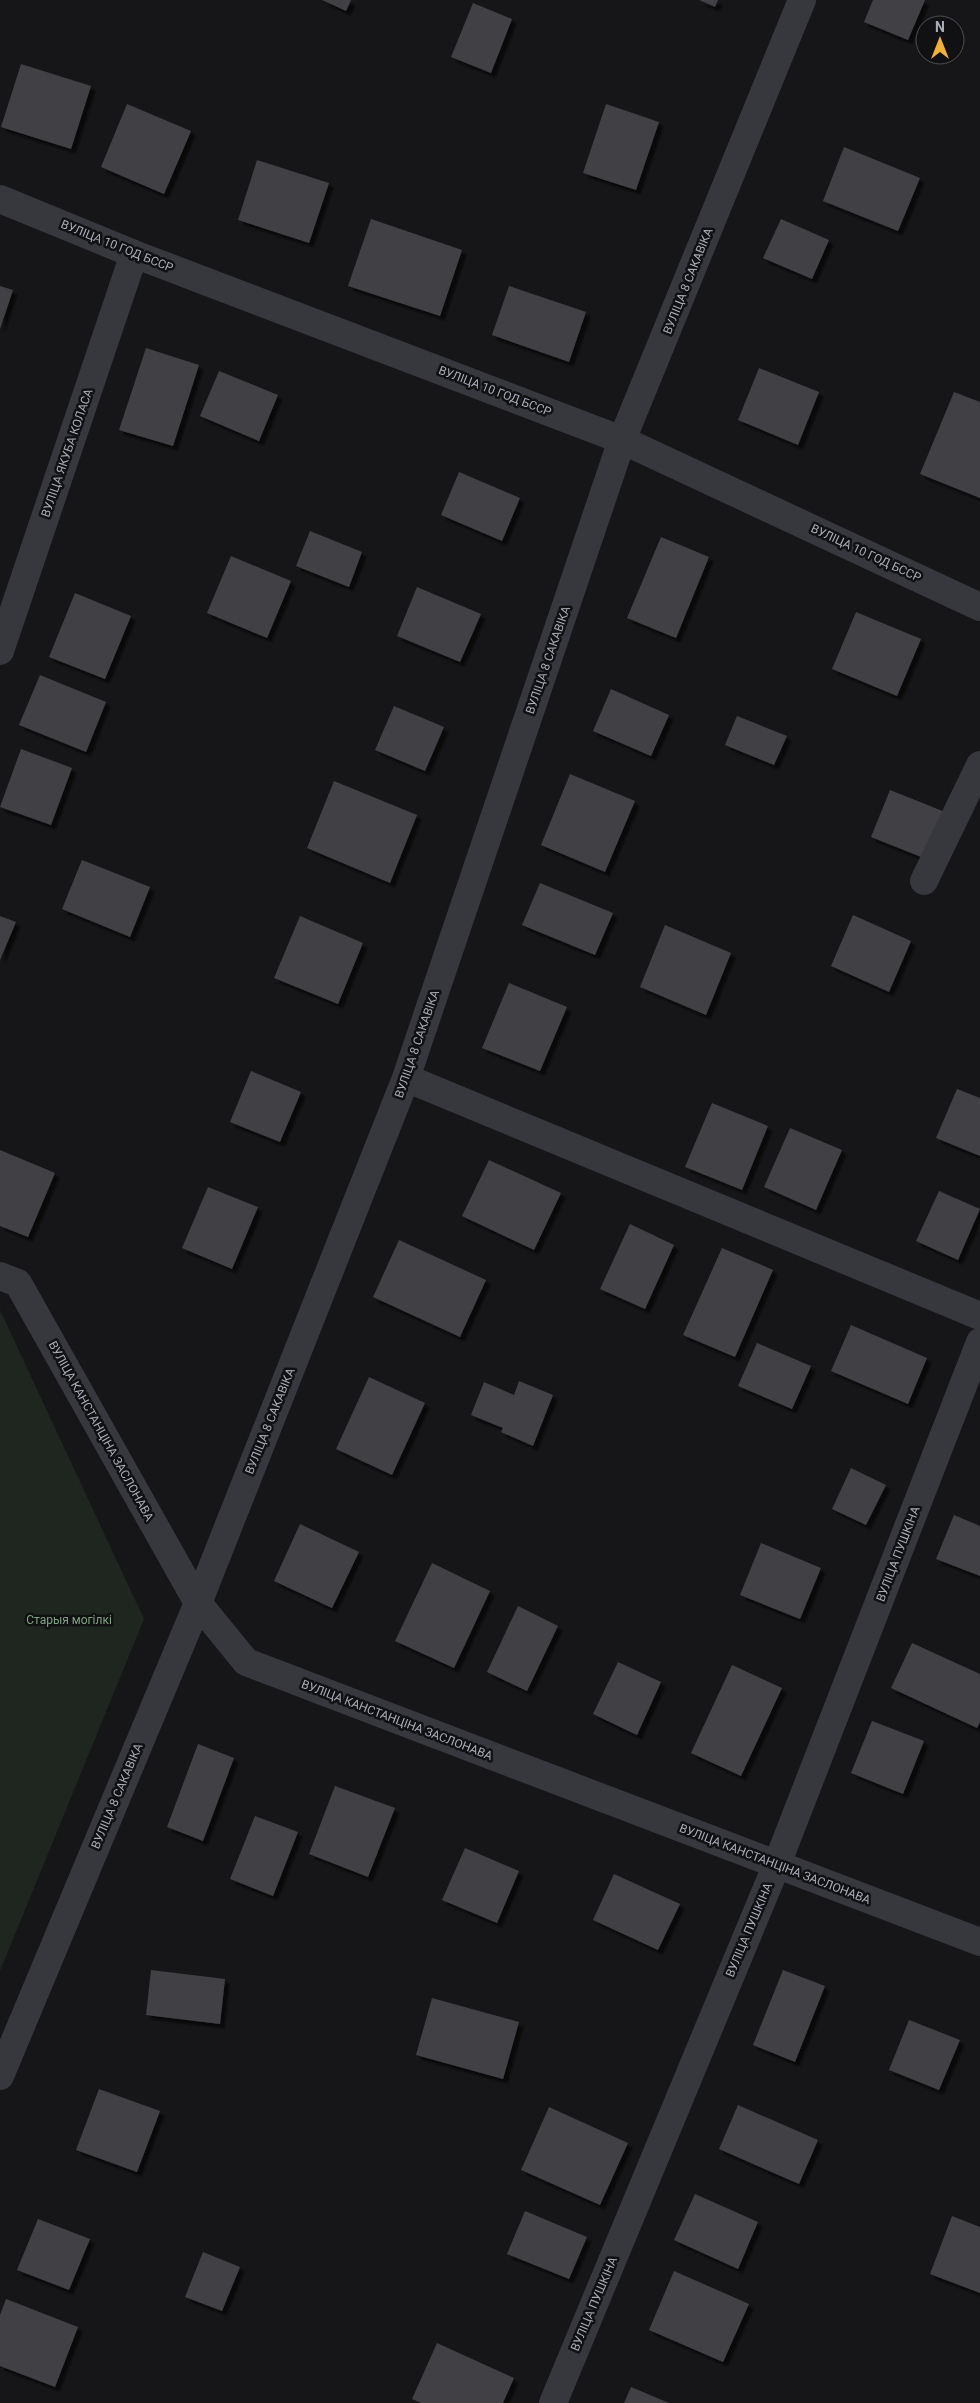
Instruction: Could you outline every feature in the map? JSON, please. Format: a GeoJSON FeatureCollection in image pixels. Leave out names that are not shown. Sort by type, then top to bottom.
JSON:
{"type":"FeatureCollection","features":[{"type":"Feature","properties":{"kind":"street","name":"ВУЛІЦА 8 САКАВІКА"},"geometry":{"type":"LineString","coordinates":[[0,2076],[198,1603],[406,1078],[622,440],[802,0]]}},
{"type":"Feature","properties":{"kind":"street","name":"ВУЛІЦА 10 ГОД БССР"},"geometry":{"type":"LineString","coordinates":[[0,199],[134,254],[622,440],[980,607]]}},
{"type":"Feature","properties":{"kind":"street","name":"ВУЛІЦА ЯКУБА КОЛАСА"},"geometry":{"type":"LineString","coordinates":[[0,651],[134,254]]}},
{"type":"Feature","properties":{"kind":"street"},"geometry":{"type":"LineString","coordinates":[[924,881],[980,765]]}},
{"type":"Feature","properties":{"kind":"street"},"geometry":{"type":"LineString","coordinates":[[406,1078],[980,1316]]}},
{"type":"Feature","properties":{"kind":"street","name":"ВУЛІЦА КАНСТАНЦІНА ЗАСЛОНАВА"},"geometry":{"type":"LineString","coordinates":[[0,1276],[18,1284],[198,1603],[246,1662],[980,1942]]}},
{"type":"Feature","properties":{"kind":"street","name":"ВУЛІЦА ПУШКІНА"},"geometry":{"type":"LineString","coordinates":[[553,2403],[777,1864],[980,1342]]}},
{"type":"Feature","properties":{"kind":"green space","name":"Старыя могілкі"},"geometry":{"type":"Polygon","coordinates":[[[0,1310],[144,1619],[0,1971],[0,1310]]]}},
{"type":"Feature","properties":{"kind":"building"},"geometry":{"type":"Polygon","coordinates":[[[322,0],[351,0],[346,11],[322,0]]]}},
{"type":"Feature","properties":{"kind":"building"},"geometry":{"type":"Polygon","coordinates":[[[699,0],[718,0],[715,7],[699,0]]]}},
{"type":"Feature","properties":{"kind":"building"},"geometry":{"type":"Polygon","coordinates":[[[873,0],[925,0],[919,15],[915,15],[915,24],[908,40],[864,22],[873,0]]]}},
{"type":"Feature","properties":{"kind":"building"},"geometry":{"type":"Polygon","coordinates":[[[473,3],[512,19],[491,73],[451,57],[473,3]]]}},
{"type":"Feature","properties":{"kind":"building"},"geometry":{"type":"Polygon","coordinates":[[[21,64],[91,86],[71,149],[1,127],[21,64]]]}},
{"type":"Feature","properties":{"kind":"building"},"geometry":{"type":"Polygon","coordinates":[[[127,104],[191,131],[164,194],[101,167],[127,104]]]}},
{"type":"Feature","properties":{"kind":"building"},"geometry":{"type":"Polygon","coordinates":[[[606,104],[659,122],[636,190],[583,173],[606,104]]]}},
{"type":"Feature","properties":{"kind":"building"},"geometry":{"type":"Polygon","coordinates":[[[844,147],[920,178],[898,231],[823,201],[844,147]]]}},
{"type":"Feature","properties":{"kind":"building"},"geometry":{"type":"Polygon","coordinates":[[[257,160],[329,183],[309,243],[238,220],[257,160]]]}},
{"type":"Feature","properties":{"kind":"building"},"geometry":{"type":"Polygon","coordinates":[[[371,219],[462,250],[440,316],[348,286],[371,219]]]}},
{"type":"Feature","properties":{"kind":"building"},"geometry":{"type":"Polygon","coordinates":[[[781,219],[829,240],[812,279],[763,258],[781,219]]]}},
{"type":"Feature","properties":{"kind":"building"},"geometry":{"type":"Polygon","coordinates":[[[0,286],[13,290],[0,329],[0,286]]]}},
{"type":"Feature","properties":{"kind":"building"},"geometry":{"type":"Polygon","coordinates":[[[509,286],[586,312],[569,362],[492,335],[509,286]]]}},
{"type":"Feature","properties":{"kind":"building"},"geometry":{"type":"Polygon","coordinates":[[[146,348],[199,365],[173,446],[119,430],[146,348]]]}},
{"type":"Feature","properties":{"kind":"building"},"geometry":{"type":"Polygon","coordinates":[[[759,368],[819,392],[798,445],[738,420],[759,368]]]}},
{"type":"Feature","properties":{"kind":"building"},"geometry":{"type":"Polygon","coordinates":[[[219,371],[278,395],[259,441],[200,416],[219,371]]]}},
{"type":"Feature","properties":{"kind":"building"},"geometry":{"type":"Polygon","coordinates":[[[954,392],[980,402],[980,498],[920,474],[954,392]]]}},
{"type":"Feature","properties":{"kind":"building"},"geometry":{"type":"Polygon","coordinates":[[[459,472],[520,498],[502,541],[441,515],[459,472]]]}},
{"type":"Feature","properties":{"kind":"building"},"geometry":{"type":"Polygon","coordinates":[[[310,531],[362,552],[349,587],[296,566],[310,531]]]}},
{"type":"Feature","properties":{"kind":"building"},"geometry":{"type":"Polygon","coordinates":[[[661,537],[709,557],[676,638],[627,618],[661,537]]]}},
{"type":"Feature","properties":{"kind":"building"},"geometry":{"type":"Polygon","coordinates":[[[231,556],[291,581],[267,638],[207,613],[231,556]]]}},
{"type":"Feature","properties":{"kind":"building"},"geometry":{"type":"Polygon","coordinates":[[[417,587],[481,614],[460,662],[397,636],[417,587]]]}},
{"type":"Feature","properties":{"kind":"building"},"geometry":{"type":"Polygon","coordinates":[[[75,593],[131,616],[105,679],[49,657],[75,593]]]}},
{"type":"Feature","properties":{"kind":"building"},"geometry":{"type":"Polygon","coordinates":[[[856,612],[921,639],[897,696],[832,669],[856,612]]]}},
{"type":"Feature","properties":{"kind":"building"},"geometry":{"type":"Polygon","coordinates":[[[40,675],[106,702],[86,752],[19,725],[40,675]]]}},
{"type":"Feature","properties":{"kind":"building"},"geometry":{"type":"Polygon","coordinates":[[[611,689],[669,715],[651,756],[593,731],[611,689]]]}},
{"type":"Feature","properties":{"kind":"building"},"geometry":{"type":"Polygon","coordinates":[[[394,706],[444,727],[425,771],[375,750],[394,706]]]}},
{"type":"Feature","properties":{"kind":"building"},"geometry":{"type":"Polygon","coordinates":[[[737,716],[787,736],[774,765],[725,745],[737,716]]]}},
{"type":"Feature","properties":{"kind":"building"},"geometry":{"type":"Polygon","coordinates":[[[21,749],[72,768],[51,825],[0,807],[21,749]]]}},
{"type":"Feature","properties":{"kind":"building"},"geometry":{"type":"Polygon","coordinates":[[[570,774],[635,801],[605,872],[541,845],[570,774]]]}},
{"type":"Feature","properties":{"kind":"building"},"geometry":{"type":"Polygon","coordinates":[[[334,781],[417,815],[390,883],[307,848],[334,781]]]}},
{"type":"Feature","properties":{"kind":"building"},"geometry":{"type":"Polygon","coordinates":[[[890,790],[945,812],[926,859],[871,837],[890,790]]]}},
{"type":"Feature","properties":{"kind":"building"},"geometry":{"type":"Polygon","coordinates":[[[82,860],[150,887],[130,937],[62,909],[82,860]]]}},
{"type":"Feature","properties":{"kind":"building"},"geometry":{"type":"Polygon","coordinates":[[[540,883],[613,913],[595,955],[522,925],[540,883]]]}},
{"type":"Feature","properties":{"kind":"building"},"geometry":{"type":"Polygon","coordinates":[[[853,915],[911,941],[889,992],[831,966],[853,915]]]}},
{"type":"Feature","properties":{"kind":"building"},"geometry":{"type":"Polygon","coordinates":[[[0,916],[16,922],[0,960],[0,916]]]}},
{"type":"Feature","properties":{"kind":"building"},"geometry":{"type":"Polygon","coordinates":[[[300,916],[363,943],[338,1004],[274,978],[300,916]]]}},
{"type":"Feature","properties":{"kind":"building"},"geometry":{"type":"Polygon","coordinates":[[[665,925],[731,953],[706,1015],[640,987],[665,925]]]}},
{"type":"Feature","properties":{"kind":"building"},"geometry":{"type":"Polygon","coordinates":[[[509,983],[567,1007],[540,1071],[482,1048],[509,983]]]}},
{"type":"Feature","properties":{"kind":"building"},"geometry":{"type":"Polygon","coordinates":[[[251,1071],[301,1092],[280,1142],[230,1122],[251,1071]]]}},
{"type":"Feature","properties":{"kind":"building"},"geometry":{"type":"Polygon","coordinates":[[[957,1089],[980,1098],[980,1156],[936,1138],[957,1089]]]}},
{"type":"Feature","properties":{"kind":"building"},"geometry":{"type":"Polygon","coordinates":[[[712,1103],[768,1126],[742,1190],[685,1167],[712,1103]]]}},
{"type":"Feature","properties":{"kind":"building"},"geometry":{"type":"Polygon","coordinates":[[[790,1128],[842,1150],[816,1210],[764,1187],[790,1128]]]}},
{"type":"Feature","properties":{"kind":"building"},"geometry":{"type":"Polygon","coordinates":[[[0,1150],[55,1173],[28,1237],[0,1226],[0,1150]]]}},
{"type":"Feature","properties":{"kind":"building"},"geometry":{"type":"Polygon","coordinates":[[[489,1160],[561,1193],[534,1250],[462,1216],[489,1160]]]}},
{"type":"Feature","properties":{"kind":"building"},"geometry":{"type":"Polygon","coordinates":[[[208,1187],[258,1207],[232,1269],[182,1248],[208,1187]]]}},
{"type":"Feature","properties":{"kind":"building"},"geometry":{"type":"Polygon","coordinates":[[[939,1191],[980,1209],[958,1260],[916,1241],[939,1191]]]}},
{"type":"Feature","properties":{"kind":"building"},"geometry":{"type":"Polygon","coordinates":[[[630,1224],[674,1245],[645,1309],[600,1289],[630,1224]]]}},
{"type":"Feature","properties":{"kind":"building"},"geometry":{"type":"Polygon","coordinates":[[[399,1240],[486,1280],[460,1337],[373,1297],[399,1240]]]}},
{"type":"Feature","properties":{"kind":"building"},"geometry":{"type":"Polygon","coordinates":[[[722,1248],[773,1270],[735,1357],[683,1335],[722,1248]]]}},
{"type":"Feature","properties":{"kind":"building"},"geometry":{"type":"Polygon","coordinates":[[[851,1325],[927,1358],[908,1404],[831,1371],[851,1325]]]}},
{"type":"Feature","properties":{"kind":"building"},"geometry":{"type":"Polygon","coordinates":[[[757,1343],[811,1366],[792,1409],[738,1386],[757,1343]]]}},
{"type":"Feature","properties":{"kind":"building"},"geometry":{"type":"Polygon","coordinates":[[[369,1377],[425,1403],[392,1475],[336,1449],[369,1377]]]}},
{"type":"Feature","properties":{"kind":"building"},"geometry":{"type":"Polygon","coordinates":[[[519,1381],[553,1395],[533,1446],[501,1432],[503,1428],[471,1415],[484,1382],[514,1395],[519,1381]]]}},
{"type":"Feature","properties":{"kind":"building"},"geometry":{"type":"Polygon","coordinates":[[[851,1468],[886,1485],[866,1525],[832,1509],[851,1468]]]}},
{"type":"Feature","properties":{"kind":"building"},"geometry":{"type":"Polygon","coordinates":[[[954,1515],[980,1526],[980,1576],[936,1559],[954,1515]]]}},
{"type":"Feature","properties":{"kind":"building"},"geometry":{"type":"Polygon","coordinates":[[[300,1524],[359,1552],[332,1608],[274,1581],[300,1524]]]}},
{"type":"Feature","properties":{"kind":"building"},"geometry":{"type":"Polygon","coordinates":[[[761,1543],[821,1568],[800,1619],[740,1595],[761,1543]]]}},
{"type":"Feature","properties":{"kind":"building"},"geometry":{"type":"Polygon","coordinates":[[[432,1563],[490,1591],[454,1668],[395,1641],[432,1563]]]}},
{"type":"Feature","properties":{"kind":"building"},"geometry":{"type":"Polygon","coordinates":[[[518,1606],[558,1626],[527,1691],[487,1672],[518,1606]]]}},
{"type":"Feature","properties":{"kind":"building"},"geometry":{"type":"Polygon","coordinates":[[[912,1643],[980,1674],[980,1722],[977,1728],[891,1688],[912,1643]]]}},
{"type":"Feature","properties":{"kind":"building"},"geometry":{"type":"Polygon","coordinates":[[[618,1662],[661,1682],[637,1735],[593,1714],[618,1662]]]}},
{"type":"Feature","properties":{"kind":"building"},"geometry":{"type":"Polygon","coordinates":[[[732,1665],[782,1688],[741,1776],[691,1753],[732,1665]]]}},
{"type":"Feature","properties":{"kind":"building"},"geometry":{"type":"Polygon","coordinates":[[[872,1721],[924,1741],[903,1794],[851,1773],[872,1721]]]}},
{"type":"Feature","properties":{"kind":"building"},"geometry":{"type":"Polygon","coordinates":[[[198,1744],[234,1758],[203,1841],[167,1827],[198,1744]]]}},
{"type":"Feature","properties":{"kind":"building"},"geometry":{"type":"Polygon","coordinates":[[[335,1786],[395,1808],[368,1877],[309,1854],[335,1786]]]}},
{"type":"Feature","properties":{"kind":"building"},"geometry":{"type":"Polygon","coordinates":[[[255,1816],[298,1832],[273,1896],[230,1879],[255,1816]]]}},
{"type":"Feature","properties":{"kind":"building"},"geometry":{"type":"Polygon","coordinates":[[[465,1848],[519,1871],[497,1923],[442,1900],[465,1848]]]}},
{"type":"Feature","properties":{"kind":"building"},"geometry":{"type":"Polygon","coordinates":[[[614,1874],[680,1904],[658,1950],[593,1920],[614,1874]]]}},
{"type":"Feature","properties":{"kind":"building"},"geometry":{"type":"Polygon","coordinates":[[[151,1970],[225,1979],[220,2024],[146,2015],[151,1970]]]}},
{"type":"Feature","properties":{"kind":"building"},"geometry":{"type":"Polygon","coordinates":[[[783,1970],[825,1986],[795,2062],[753,2045],[783,1970]]]}},
{"type":"Feature","properties":{"kind":"building"},"geometry":{"type":"Polygon","coordinates":[[[432,1998],[519,2022],[503,2079],[416,2055],[432,1998]]]}},
{"type":"Feature","properties":{"kind":"building"},"geometry":{"type":"Polygon","coordinates":[[[909,2020],[960,2040],[939,2090],[889,2070],[909,2020]]]}},
{"type":"Feature","properties":{"kind":"building"},"geometry":{"type":"Polygon","coordinates":[[[99,2089],[160,2111],[137,2172],[76,2150],[99,2089]]]}},
{"type":"Feature","properties":{"kind":"building"},"geometry":{"type":"Polygon","coordinates":[[[738,2105],[818,2140],[799,2184],[719,2149],[738,2105]]]}},
{"type":"Feature","properties":{"kind":"building"},"geometry":{"type":"Polygon","coordinates":[[[549,2107],[628,2143],[600,2205],[521,2170],[549,2107]]]}},
{"type":"Feature","properties":{"kind":"building"},"geometry":{"type":"Polygon","coordinates":[[[695,2194],[758,2222],[738,2269],[674,2240],[695,2194]]]}},
{"type":"Feature","properties":{"kind":"building"},"geometry":{"type":"Polygon","coordinates":[[[525,2211],[587,2237],[569,2279],[507,2254],[525,2211]]]}},
{"type":"Feature","properties":{"kind":"building"},"geometry":{"type":"Polygon","coordinates":[[[952,2216],[980,2227],[980,2293],[930,2274],[952,2216]]]}},
{"type":"Feature","properties":{"kind":"building"},"geometry":{"type":"Polygon","coordinates":[[[38,2219],[90,2239],[69,2290],[17,2270],[38,2219]]]}},
{"type":"Feature","properties":{"kind":"building"},"geometry":{"type":"Polygon","coordinates":[[[203,2252],[240,2267],[222,2311],[185,2297],[203,2252]]]}},
{"type":"Feature","properties":{"kind":"building"},"geometry":{"type":"Polygon","coordinates":[[[674,2271],[749,2304],[723,2362],[649,2330],[674,2271]]]}},
{"type":"Feature","properties":{"kind":"building"},"geometry":{"type":"Polygon","coordinates":[[[6,2299],[78,2327],[55,2387],[0,2366],[0,2315],[6,2299]]]}},
{"type":"Feature","properties":{"kind":"building"},"geometry":{"type":"Polygon","coordinates":[[[437,2343],[514,2378],[503,2403],[421,2403],[412,2399],[437,2343]]]}},
{"type":"Feature","properties":{"kind":"building"},"geometry":{"type":"Polygon","coordinates":[[[631,2387],[669,2403],[624,2403],[631,2387]]]}}]}
